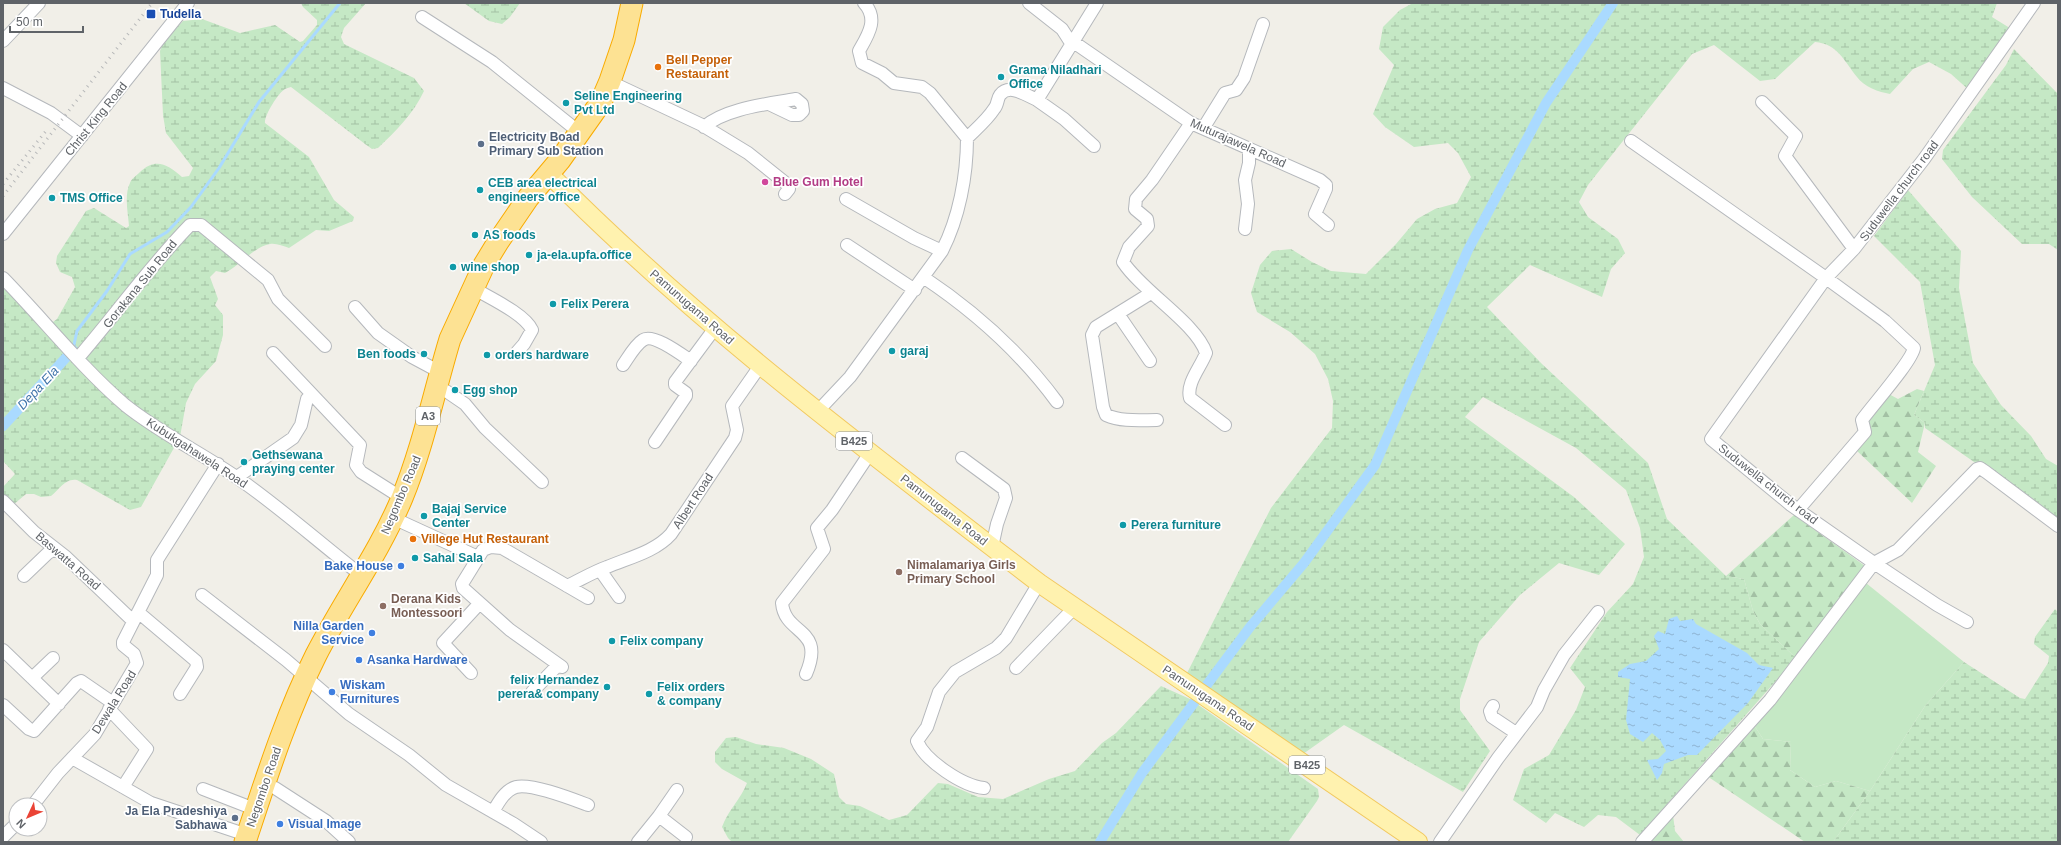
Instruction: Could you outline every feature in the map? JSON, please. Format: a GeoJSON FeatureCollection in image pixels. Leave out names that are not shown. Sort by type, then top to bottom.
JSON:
{"type":"FeatureCollection","features":[{"type":"Feature","properties":{"kind":"highway","name":"Negombo Road"},"geometry":{"type":"LineString","coordinates":[[249,840],[275,788],[310,681],[316,655],[361,575],[398,520],[402,498],[443,382],[461,342],[478,291],[536,208],[579,132],[601,102],[624,40],[632,3]]}},
{"type":"Feature","properties":{"kind":"highway","name":"Negombo Road"},"geometry":{"type":"LineString","coordinates":[[553,178],[579,155],[610,107],[634,45],[643,3]]}},
{"type":"Feature","properties":{"kind":"highway","name":"Negombo Road"},"geometry":{"type":"LineString","coordinates":[[249,840],[276,752],[310,681],[332,650],[423,469],[443,382]]}},
{"type":"Feature","properties":{"kind":"main road","name":"Pamunugama Road"},"geometry":{"type":"LineString","coordinates":[[553,178],[598,223],[760,366],[817,412],[992,547],[1075,608],[1418,842]]}},
{"type":"Feature","properties":{"kind":"street"},"geometry":{"type":"LineString","coordinates":[[3,41],[39,3]]}},
{"type":"Feature","properties":{"kind":"street","name":"Christ King Road"},"geometry":{"type":"LineString","coordinates":[[3,234],[188,3]]}},
{"type":"Feature","properties":{"kind":"street"},"geometry":{"type":"LineString","coordinates":[[817,412],[850,377],[942,251],[951,234],[967,163],[967,138],[930,93],[922,87],[894,83],[882,73],[862,62],[859,51],[868,34],[872,22],[871,14],[864,3]]}},
{"type":"Feature","properties":{"kind":"street","name":"Muturajawela Road"},"geometry":{"type":"LineString","coordinates":[[1029,3],[1062,29],[1072,42],[1191,123],[1204,127],[1249,149],[1320,180],[1326,185],[1326,189],[1315,214],[1328,225]]}},
{"type":"Feature","properties":{"kind":"street"},"geometry":{"type":"LineString","coordinates":[[1037,100],[1097,3]]}},
{"type":"Feature","properties":{"kind":"street","name":"Suduwella church road"},"geometry":{"type":"LineString","coordinates":[[1967,622],[1937,605],[1798,510],[1711,439],[1826,278],[1854,249],[1924,160],[2034,3]]}},
{"type":"Feature","properties":{"kind":"street"},"geometry":{"type":"LineString","coordinates":[[422,17],[492,62],[579,132]]}},
{"type":"Feature","properties":{"kind":"street"},"geometry":{"type":"LineString","coordinates":[[1204,127],[1225,93],[1236,90],[1244,78],[1263,24]]}},
{"type":"Feature","properties":{"kind":"street"},"geometry":{"type":"LineString","coordinates":[[619,86],[704,126],[748,153],[784,182],[789,189],[785,194]]}},
{"type":"Feature","properties":{"kind":"street"},"geometry":{"type":"LineString","coordinates":[[3,88],[51,113],[82,136]]}},
{"type":"Feature","properties":{"kind":"street"},"geometry":{"type":"LineString","coordinates":[[967,138],[990,115],[997,105],[999,96],[1007,90],[1016,90],[1037,100],[1064,119],[1094,146]]}},
{"type":"Feature","properties":{"kind":"street"},"geometry":{"type":"LineString","coordinates":[[1762,102],[1796,136],[1785,156],[1854,249]]}},
{"type":"Feature","properties":{"kind":"street"},"geometry":{"type":"LineString","coordinates":[[704,126],[711,121],[731,113],[769,104]]}},
{"type":"Feature","properties":{"kind":"street"},"geometry":{"type":"LineString","coordinates":[[1191,123],[1152,180],[1136,199],[1135,209],[1147,219],[1148,226],[1129,247],[1123,262],[1150,294],[1192,332],[1203,346],[1206,353],[1188,393],[1190,398],[1225,425]]}},
{"type":"Feature","properties":{"kind":"street"},"geometry":{"type":"LineString","coordinates":[[1631,141],[1885,321],[1914,348],[1905,364],[1862,420],[1865,432],[1798,510]]}},
{"type":"Feature","properties":{"kind":"street"},"geometry":{"type":"LineString","coordinates":[[1245,229],[1248,204],[1245,180],[1249,163],[1249,149]]}},
{"type":"Feature","properties":{"kind":"street"},"geometry":{"type":"LineString","coordinates":[[846,199],[914,238],[942,251]]}},
{"type":"Feature","properties":{"kind":"street","name":"Gorakana Sub Road"},"geometry":{"type":"LineString","coordinates":[[77,357],[108,325],[144,274],[190,225],[195,224],[201,225],[268,280],[278,299],[325,346]]}},
{"type":"Feature","properties":{"kind":"street"},"geometry":{"type":"LineString","coordinates":[[847,245],[914,290]]}},
{"type":"Feature","properties":{"kind":"street"},"geometry":{"type":"LineString","coordinates":[[923,277],[949,294],[982,320],[1018,356],[1057,402]]}},
{"type":"Feature","properties":{"kind":"street","name":"Kubukgahawela Road"},"geometry":{"type":"LineString","coordinates":[[3,278],[102,383],[146,421],[237,477],[361,575]]}},
{"type":"Feature","properties":{"kind":"street"},"geometry":{"type":"LineString","coordinates":[[478,291],[517,315],[530,326],[532,330],[524,344],[517,352]]}},
{"type":"Feature","properties":{"kind":"street"},"geometry":{"type":"LineString","coordinates":[[1150,294],[1096,327],[1092,335],[1104,411],[1106,415],[1114,418],[1157,420]]}},
{"type":"Feature","properties":{"kind":"street"},"geometry":{"type":"LineString","coordinates":[[355,307],[378,333],[412,357],[443,382],[465,404],[484,428],[542,482]]}},
{"type":"Feature","properties":{"kind":"street"},"geometry":{"type":"LineString","coordinates":[[1118,314],[1150,361]]}},
{"type":"Feature","properties":{"kind":"street"},"geometry":{"type":"LineString","coordinates":[[655,442],[686,396],[686,393],[675,385],[675,382],[716,328]]}},
{"type":"Feature","properties":{"kind":"street"},"geometry":{"type":"LineString","coordinates":[[623,365],[643,340],[650,338],[674,349],[691,361]]}},
{"type":"Feature","properties":{"kind":"street"},"geometry":{"type":"LineString","coordinates":[[273,353],[360,446],[356,465],[361,472],[402,498]]}},
{"type":"Feature","properties":{"kind":"street","name":"Albert Road"},"geometry":{"type":"LineString","coordinates":[[567,586],[664,542],[671,534],[735,438],[737,430],[732,406],[760,366]]}},
{"type":"Feature","properties":{"kind":"street"},"geometry":{"type":"LineString","coordinates":[[237,477],[293,438],[301,425],[307,399],[311,395]]}},
{"type":"Feature","properties":{"kind":"street"},"geometry":{"type":"LineString","coordinates":[[806,674],[812,660],[812,648],[802,632],[787,618],[783,611],[782,603],[824,549],[817,528],[832,510],[870,453]]}},
{"type":"Feature","properties":{"kind":"street"},"geometry":{"type":"LineString","coordinates":[[962,458],[1004,489],[1006,498],[997,524],[992,547]]}},
{"type":"Feature","properties":{"kind":"street","name":"Dewala Road"},"geometry":{"type":"LineString","coordinates":[[40,797],[72,758],[95,734],[137,663],[134,654],[123,645],[123,642],[157,575],[157,560],[218,464]]}},
{"type":"Feature","properties":{"kind":"street"},"geometry":{"type":"LineString","coordinates":[[1642,842],[1770,700],[1874,563],[1898,550],[1977,468],[1980,468],[1986,472],[2058,526]]}},
{"type":"Feature","properties":{"kind":"street","name":"Baswatta Road"},"geometry":{"type":"LineString","coordinates":[[3,501],[34,532],[135,616],[196,660],[197,667],[180,694]]}},
{"type":"Feature","properties":{"kind":"street"},"geometry":{"type":"LineString","coordinates":[[398,520],[478,557]]}},
{"type":"Feature","properties":{"kind":"street"},"geometry":{"type":"LineString","coordinates":[[24,576],[55,548]]}},
{"type":"Feature","properties":{"kind":"street"},"geometry":{"type":"LineString","coordinates":[[532,692],[560,666],[510,630],[479,604],[462,586],[478,557],[487,548],[502,548],[588,598]]}},
{"type":"Feature","properties":{"kind":"street"},"geometry":{"type":"LineString","coordinates":[[600,570],[619,597]]}},
{"type":"Feature","properties":{"kind":"street"},"geometry":{"type":"LineString","coordinates":[[984,788],[972,787],[945,770],[919,747],[917,741],[927,727],[938,692],[955,672],[996,648],[1006,638],[1039,583]]}},
{"type":"Feature","properties":{"kind":"street"},"geometry":{"type":"LineString","coordinates":[[202,595],[349,714],[409,755],[446,785],[541,842]]}},
{"type":"Feature","properties":{"kind":"street"},"geometry":{"type":"LineString","coordinates":[[471,672],[444,643],[479,604]]}},
{"type":"Feature","properties":{"kind":"street"},"geometry":{"type":"LineString","coordinates":[[1016,668],[1075,608]]}},
{"type":"Feature","properties":{"kind":"street"},"geometry":{"type":"LineString","coordinates":[[1440,842],[1516,733],[1537,707],[1544,690],[1564,655],[1598,612]]}},
{"type":"Feature","properties":{"kind":"street"},"geometry":{"type":"LineString","coordinates":[[3,650],[59,704]]}},
{"type":"Feature","properties":{"kind":"street"},"geometry":{"type":"LineString","coordinates":[[32,678],[53,658]]}},
{"type":"Feature","properties":{"kind":"street"},"geometry":{"type":"LineString","coordinates":[[3,705],[34,731],[77,683],[81,681],[111,706],[148,749],[123,787]]}},
{"type":"Feature","properties":{"kind":"street"},"geometry":{"type":"LineString","coordinates":[[1493,706],[1490,711],[1492,717],[1516,733]]}},
{"type":"Feature","properties":{"kind":"street"},"geometry":{"type":"LineString","coordinates":[[72,758],[151,803],[249,840]]}},
{"type":"Feature","properties":{"kind":"street"},"geometry":{"type":"LineString","coordinates":[[493,812],[504,794],[516,787],[541,789],[588,805]]}},
{"type":"Feature","properties":{"kind":"street"},"geometry":{"type":"LineString","coordinates":[[275,788],[326,821],[334,831],[349,842]]}},
{"type":"Feature","properties":{"kind":"street"},"geometry":{"type":"LineString","coordinates":[[203,789],[257,810]]}},
{"type":"Feature","properties":{"kind":"street"},"geometry":{"type":"LineString","coordinates":[[638,842],[660,816],[677,790]]}},
{"type":"Feature","properties":{"kind":"street"},"geometry":{"type":"LineString","coordinates":[[660,816],[686,837]]}},
{"type":"Feature","properties":{"kind":"green space"},"geometry":{"type":"Polygon","coordinates":[[[301,3],[366,3],[344,28],[341,37],[344,44],[414,78],[424,91],[415,107],[397,129],[378,148],[372,149],[291,87],[282,91],[269,110],[265,123],[309,157],[334,200],[354,217],[353,221],[329,231],[316,230],[289,248],[275,244],[264,246],[253,252],[225,273],[216,271],[210,277],[218,299],[215,305],[223,315],[223,335],[216,361],[195,384],[186,403],[180,437],[141,507],[130,510],[77,480],[66,482],[51,496],[41,497],[34,494],[26,494],[13,505],[3,496],[3,487],[15,474],[3,461],[3,288],[45,328],[57,319],[75,287],[72,277],[60,272],[56,263],[57,256],[86,211],[94,208],[126,228],[129,226],[127,204],[128,188],[132,180],[146,167],[162,164],[172,169],[182,177],[189,176],[193,168],[166,133],[163,115],[160,51],[163,43],[183,21],[202,19],[240,33],[275,25],[300,42],[303,41],[317,25],[317,20],[303,7],[301,3]]]}},
{"type":"Feature","properties":{"kind":"green space"},"geometry":{"type":"Polygon","coordinates":[[[464,3],[520,3],[510,17],[502,24],[489,21],[464,3]]]}},
{"type":"Feature","properties":{"kind":"green space"},"geometry":{"type":"Polygon","coordinates":[[[1413,3],[1997,3],[1992,17],[2013,30],[1970,91],[1951,74],[1929,62],[1913,69],[1890,94],[1881,92],[1860,81],[1840,54],[1823,43],[1815,42],[1775,79],[1760,81],[1714,45],[1692,54],[1588,185],[1579,202],[1588,217],[1618,239],[1625,253],[1611,269],[1602,297],[1530,265],[1487,307],[1542,364],[1648,463],[1667,519],[1726,576],[1744,579],[1753,611],[1760,624],[1796,658],[1640,835],[1616,817],[1598,815],[1584,827],[1555,813],[1546,823],[1513,800],[1524,769],[1549,755],[1576,710],[1585,687],[1570,668],[1607,612],[1633,584],[1644,557],[1640,528],[1626,490],[1576,448],[1483,397],[1465,417],[1574,497],[1625,544],[1599,575],[1559,563],[1520,595],[1479,642],[1460,699],[1460,710],[1490,751],[1463,792],[1344,725],[1303,754],[1185,677],[1271,508],[1332,428],[1333,401],[1328,379],[1315,354],[1290,332],[1257,312],[1251,293],[1260,265],[1272,251],[1291,249],[1312,262],[1331,271],[1366,274],[1396,244],[1417,219],[1435,209],[1457,203],[1471,177],[1458,153],[1448,143],[1414,147],[1385,127],[1373,114],[1394,65],[1379,49],[1383,27],[1400,10],[1413,3]]]}},
{"type":"Feature","properties":{"kind":"green space"},"geometry":{"type":"Polygon","coordinates":[[[2014,49],[2058,94],[2058,250],[2049,244],[2022,244],[1972,197],[1942,159],[1943,150],[2006,65],[2014,49]]]}},
{"type":"Feature","properties":{"kind":"green space"},"geometry":{"type":"Polygon","coordinates":[[[1908,190],[1961,251],[1959,288],[1973,363],[2001,405],[2031,436],[2046,459],[2058,466],[2058,520],[1925,428],[1925,423],[1914,415],[1935,365],[1920,282],[1874,236],[1908,190]]]}},
{"type":"Feature","properties":{"kind":"green space"},"geometry":{"type":"Polygon","coordinates":[[[1917,389],[1924,391],[1914,415],[1925,423],[1918,452],[1936,466],[1912,503],[1856,450],[1866,420],[1887,393],[1898,399],[1917,389]]]}},
{"type":"Feature","properties":{"kind":"green space"},"geometry":{"type":"Polygon","coordinates":[[[1794,515],[1865,566],[1796,658],[1760,624],[1753,611],[1744,579],[1726,576],[1794,515]]]}},
{"type":"Feature","properties":{"kind":"green space"},"geometry":{"type":"Polygon","coordinates":[[[1866,583],[1964,662],[1925,706],[1870,791],[1836,781],[1815,787],[1790,770],[1791,742],[1763,739],[1754,725],[1866,583]]]}},
{"type":"Feature","properties":{"kind":"green space"},"geometry":{"type":"Polygon","coordinates":[[[2055,609],[2058,612],[2058,842],[1833,842],[1870,791],[1925,706],[1964,662],[2020,698],[2025,699],[2048,663],[2049,656],[2034,644],[2035,637],[2055,609]]]}},
{"type":"Feature","properties":{"kind":"green space"},"geometry":{"type":"Polygon","coordinates":[[[1161,686],[1190,699],[1318,789],[1319,797],[1317,801],[1288,842],[732,842],[722,827],[747,783],[722,769],[715,762],[715,752],[726,738],[736,737],[756,744],[784,748],[811,759],[834,774],[839,797],[846,804],[860,806],[889,820],[907,815],[938,783],[948,784],[978,797],[1003,799],[1049,779],[1075,771],[1102,743],[1116,733],[1161,686]]]}},
{"type":"Feature","properties":{"kind":"green space"},"geometry":{"type":"Polygon","coordinates":[[[1754,725],[1763,739],[1791,742],[1790,770],[1815,787],[1836,781],[1870,791],[1833,842],[1805,842],[1707,776],[1754,725]]]}},
{"type":"Feature","properties":{"kind":"green space"},"geometry":{"type":"Polygon","coordinates":[[[1673,815],[1675,831],[1684,842],[1650,841],[1673,815]]]}},
{"type":"Feature","properties":{"kind":"water"},"geometry":{"type":"Polygon","coordinates":[[[1677,616],[1680,621],[1693,619],[1696,624],[1747,653],[1759,665],[1773,668],[1748,703],[1697,755],[1688,755],[1664,764],[1662,773],[1657,780],[1647,760],[1658,759],[1666,751],[1660,740],[1652,733],[1643,742],[1630,734],[1626,720],[1630,679],[1618,677],[1618,672],[1630,664],[1646,661],[1659,649],[1654,636],[1658,631],[1665,634],[1669,619],[1677,616]]]}},
{"type":"Feature","properties":{"kind":"waterway"},"geometry":{"type":"LineString","coordinates":[[73,349],[77,331],[107,291],[130,254],[167,232],[191,207],[219,168],[259,102],[340,3]]}},
{"type":"Feature","properties":{"kind":"waterway"},"geometry":{"type":"LineString","coordinates":[[1206,686],[1250,627],[1304,563],[1375,465],[1468,250],[1546,103],[1613,3]]}},
{"type":"Feature","properties":{"kind":"waterway","name":"Depa Ela"},"geometry":{"type":"LineString","coordinates":[[3,426],[73,350]]}},
{"type":"Feature","properties":{"kind":"waterway"},"geometry":{"type":"LineString","coordinates":[[1100,842],[1142,773],[1196,700]]}},
{"type":"Feature","properties":{"kind":"railway"},"geometry":{"type":"LineString","coordinates":[[3,196],[152,3]]}},
{"type":"Feature","properties":{"kind":"railway"},"geometry":{"type":"LineString","coordinates":[[3,184],[46,131]]}},
{"type":"Feature","properties":{"kind":"place","name":"Tudella"},"geometry":{"type":"Point","coordinates":[151,14]}},
{"type":"Feature","properties":{"kind":"place","name":"Bell Pepper Restaurant"},"geometry":{"type":"Point","coordinates":[658,67]}},
{"type":"Feature","properties":{"kind":"place","name":"Grama Niladhari Office"},"geometry":{"type":"Point","coordinates":[1001,77]}},
{"type":"Feature","properties":{"kind":"place","name":"Seline Engineering Pvt Ltd"},"geometry":{"type":"Point","coordinates":[566,103]}},
{"type":"Feature","properties":{"kind":"place","name":"Electricity Boad Primary Sub Station"},"geometry":{"type":"Point","coordinates":[481,144]}},
{"type":"Feature","properties":{"kind":"place","name":"Blue Gum Hotel"},"geometry":{"type":"Point","coordinates":[765,182]}},
{"type":"Feature","properties":{"kind":"place","name":"CEB area electrical engineers office"},"geometry":{"type":"Point","coordinates":[480,190]}},
{"type":"Feature","properties":{"kind":"place","name":"TMS Office"},"geometry":{"type":"Point","coordinates":[52,198]}},
{"type":"Feature","properties":{"kind":"place","name":"AS foods"},"geometry":{"type":"Point","coordinates":[475,235]}},
{"type":"Feature","properties":{"kind":"place","name":"ja-ela.upfa.office"},"geometry":{"type":"Point","coordinates":[529,255]}},
{"type":"Feature","properties":{"kind":"place","name":"wine shop"},"geometry":{"type":"Point","coordinates":[453,267]}},
{"type":"Feature","properties":{"kind":"place","name":"Felix Perera"},"geometry":{"type":"Point","coordinates":[553,304]}},
{"type":"Feature","properties":{"kind":"place","name":"garaj"},"geometry":{"type":"Point","coordinates":[892,351]}},
{"type":"Feature","properties":{"kind":"place","name":"Ben foods"},"geometry":{"type":"Point","coordinates":[424,354]}},
{"type":"Feature","properties":{"kind":"place","name":"orders hardware"},"geometry":{"type":"Point","coordinates":[487,355]}},
{"type":"Feature","properties":{"kind":"place","name":"Egg shop"},"geometry":{"type":"Point","coordinates":[455,390]}},
{"type":"Feature","properties":{"kind":"place","name":"Gethsewana praying center"},"geometry":{"type":"Point","coordinates":[244,462]}},
{"type":"Feature","properties":{"kind":"place","name":"Bajaj Service Center"},"geometry":{"type":"Point","coordinates":[424,516]}},
{"type":"Feature","properties":{"kind":"place","name":"Perera furniture"},"geometry":{"type":"Point","coordinates":[1123,525]}},
{"type":"Feature","properties":{"kind":"place","name":"Villege Hut Restaurant"},"geometry":{"type":"Point","coordinates":[413,539]}},
{"type":"Feature","properties":{"kind":"place","name":"Sahal Sala"},"geometry":{"type":"Point","coordinates":[415,558]}},
{"type":"Feature","properties":{"kind":"place","name":"Bake House"},"geometry":{"type":"Point","coordinates":[401,566]}},
{"type":"Feature","properties":{"kind":"place","name":"Nimalamariya Girls Primary School"},"geometry":{"type":"Point","coordinates":[899,572]}},
{"type":"Feature","properties":{"kind":"place","name":"Derana Kids Montessoori"},"geometry":{"type":"Point","coordinates":[383,606]}},
{"type":"Feature","properties":{"kind":"place","name":"Nilla Garden Service"},"geometry":{"type":"Point","coordinates":[372,633]}},
{"type":"Feature","properties":{"kind":"place","name":"Felix company"},"geometry":{"type":"Point","coordinates":[612,641]}},
{"type":"Feature","properties":{"kind":"place","name":"Asanka Hardware"},"geometry":{"type":"Point","coordinates":[359,660]}},
{"type":"Feature","properties":{"kind":"place","name":"felix Hernandez perera& company"},"geometry":{"type":"Point","coordinates":[607,687]}},
{"type":"Feature","properties":{"kind":"place","name":"Wiskam Furnitures"},"geometry":{"type":"Point","coordinates":[332,692]}},
{"type":"Feature","properties":{"kind":"place","name":"Felix orders & company"},"geometry":{"type":"Point","coordinates":[649,694]}},
{"type":"Feature","properties":{"kind":"place","name":"Ja Ela Pradeshiya Sabhawa"},"geometry":{"type":"Point","coordinates":[235,818]}},
{"type":"Feature","properties":{"kind":"place","name":"Visual Image"},"geometry":{"type":"Point","coordinates":[280,824]}}]}
